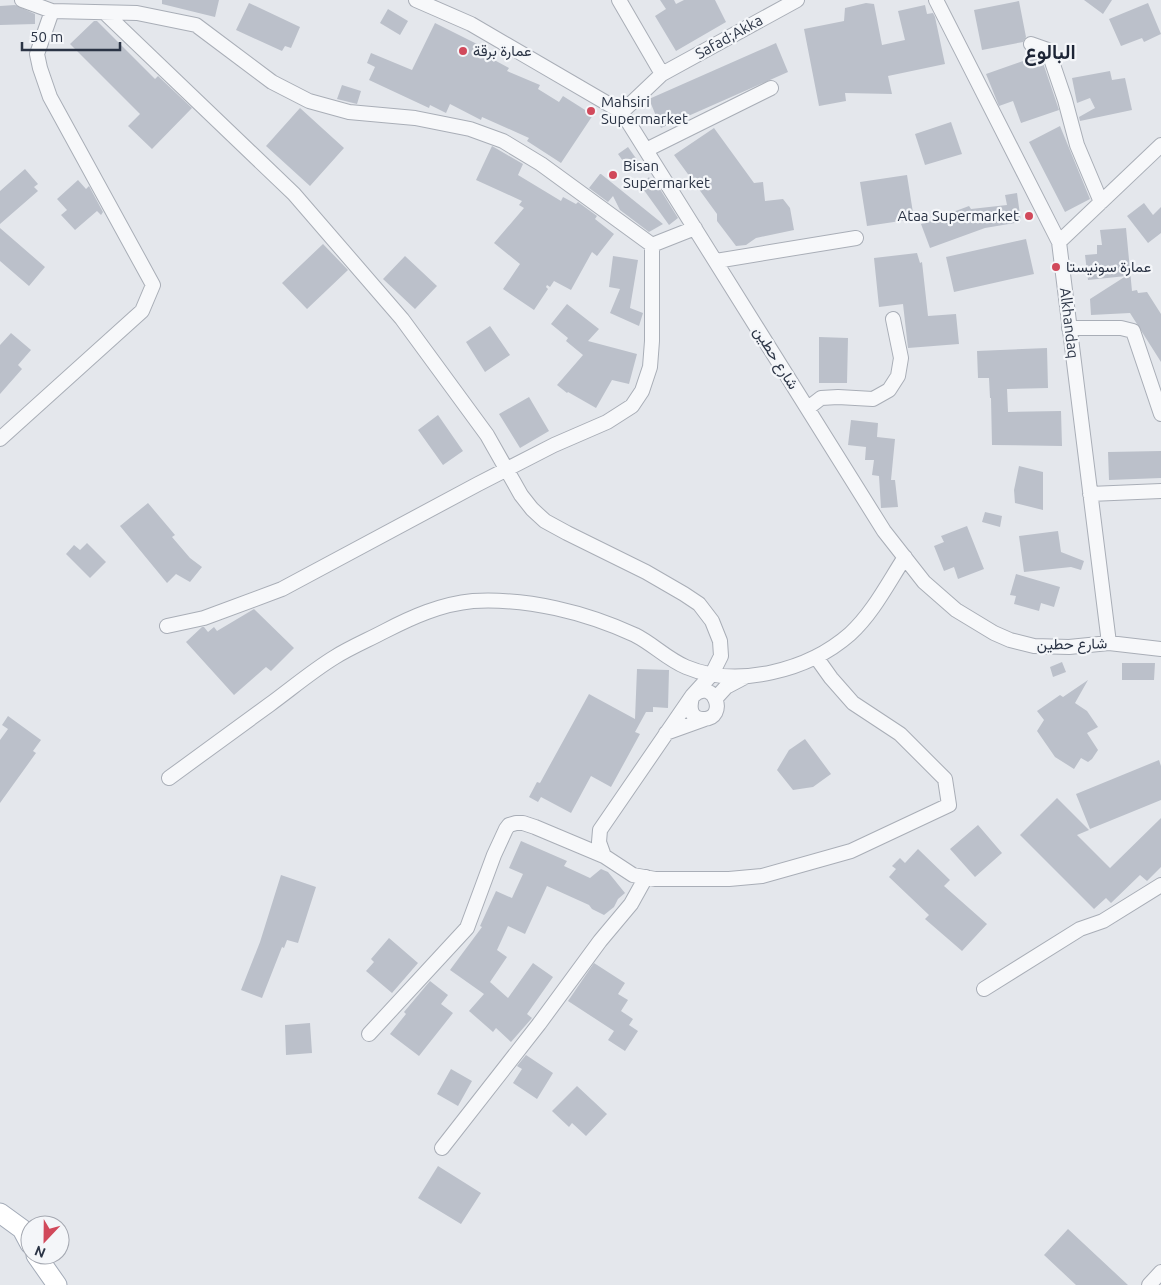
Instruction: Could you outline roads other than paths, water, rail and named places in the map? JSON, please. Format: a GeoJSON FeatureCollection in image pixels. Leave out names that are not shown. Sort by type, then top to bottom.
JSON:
{"type":"FeatureCollection","features":[{"type":"Feature","properties":{"kind":"main road"},"geometry":{"type":"LineString","coordinates":[[0,1213],[20,1228]]}},
{"type":"Feature","properties":{"kind":"main road"},"geometry":{"type":"LineString","coordinates":[[43,1265],[57,1285]]}},
{"type":"Feature","properties":{"kind":"street"},"geometry":{"type":"LineString","coordinates":[[22,0],[52,11],[137,13],[196,25],[272,82],[309,102],[349,112],[416,118],[470,130],[503,141],[542,164],[652,245]]}},
{"type":"Feature","properties":{"kind":"street","name":"شارع حطين"},"geometry":{"type":"LineString","coordinates":[[416,0],[471,24],[622,112],[884,531],[924,582],[956,610],[994,633],[1010,640],[1034,646],[1069,647],[1109,643],[1161,649]]}},
{"type":"Feature","properties":{"kind":"street"},"geometry":{"type":"LineString","coordinates":[[619,0],[662,74]]}},
{"type":"Feature","properties":{"kind":"street","name":"Safad;Akka"},"geometry":{"type":"LineString","coordinates":[[622,112],[662,74],[797,0]]}},
{"type":"Feature","properties":{"kind":"street","name":"Alkhandaq"},"geometry":{"type":"LineString","coordinates":[[936,0],[1059,242],[1109,643]]}},
{"type":"Feature","properties":{"kind":"street"},"geometry":{"type":"LineString","coordinates":[[0,439],[142,311],[153,285],[50,97],[37,54],[52,11]]}},
{"type":"Feature","properties":{"kind":"street"},"geometry":{"type":"LineString","coordinates":[[106,12],[294,194],[402,319],[487,434],[521,495],[532,509],[546,521],[654,577],[699,604],[712,621],[720,641],[721,656],[712,674],[692,696],[600,830],[591,839],[581,841],[566,840]]}},
{"type":"Feature","properties":{"kind":"street"},"geometry":{"type":"LineString","coordinates":[[1031,44],[1048,50],[1065,100],[1077,145],[1101,202]]}},
{"type":"Feature","properties":{"kind":"street"},"geometry":{"type":"LineString","coordinates":[[646,150],[771,88]]}},
{"type":"Feature","properties":{"kind":"street"},"geometry":{"type":"LineString","coordinates":[[1059,242],[1161,145]]}},
{"type":"Feature","properties":{"kind":"street"},"geometry":{"type":"LineString","coordinates":[[652,245],[695,228]]}},
{"type":"Feature","properties":{"kind":"street"},"geometry":{"type":"LineString","coordinates":[[716,261],[856,238]]}},
{"type":"Feature","properties":{"kind":"street"},"geometry":{"type":"LineString","coordinates":[[167,626],[204,618],[282,589],[507,469],[554,445],[608,422],[632,406],[642,391],[650,368],[652,341],[652,245]]}},
{"type":"Feature","properties":{"kind":"street"},"geometry":{"type":"LineString","coordinates":[[808,408],[821,398],[838,396],[873,399],[890,390],[898,376],[901,358],[893,319]]}},
{"type":"Feature","properties":{"kind":"street"},"geometry":{"type":"LineString","coordinates":[[1070,328],[1121,328],[1133,331],[1161,414]]}},
{"type":"Feature","properties":{"kind":"street"},"geometry":{"type":"LineString","coordinates":[[1090,494],[1161,491]]}},
{"type":"Feature","properties":{"kind":"street"},"geometry":{"type":"LineString","coordinates":[[685,667],[712,674],[747,676],[771,673],[800,665],[826,652],[851,633],[871,609],[904,557]]}},
{"type":"Feature","properties":{"kind":"street"},"geometry":{"type":"LineString","coordinates":[[169,778],[336,657],[409,618],[438,608],[472,602],[528,603],[554,607],[636,636],[685,667],[693,676],[694,684],[690,700],[690,710],[696,717],[705,719]]}},
{"type":"Feature","properties":{"kind":"street"},"geometry":{"type":"LineString","coordinates":[[370,1034],[466,928],[494,855],[509,825],[523,823],[566,840],[604,856],[633,875],[655,879],[729,879],[762,876],[851,851],[948,805],[946,779],[900,734],[854,703],[831,678],[816,657]]}},
{"type":"Feature","properties":{"kind":"street"},"geometry":{"type":"LineString","coordinates":[[666,733],[705,719],[716,712],[717,686],[712,674]]}},
{"type":"Feature","properties":{"kind":"street"},"geometry":{"type":"LineString","coordinates":[[716,698],[726,688],[747,676]]}},
{"type":"Feature","properties":{"kind":"street"},"geometry":{"type":"LineString","coordinates":[[692,696],[705,691],[716,698]]}},
{"type":"Feature","properties":{"kind":"street"},"geometry":{"type":"LineString","coordinates":[[600,830],[599,842],[604,856]]}},
{"type":"Feature","properties":{"kind":"street"},"geometry":{"type":"LineString","coordinates":[[442,1148],[539,1024],[600,941],[631,904],[646,877]]}},
{"type":"Feature","properties":{"kind":"street"},"geometry":{"type":"LineString","coordinates":[[984,989],[1080,929],[1103,921],[1161,885]]}},
{"type":"Feature","properties":{"kind":"street"},"geometry":{"type":"LineString","coordinates":[[1149,1285],[1161,1272]]}},
{"type":"Feature","properties":{"kind":"place","name":"عمارة برقة"},"geometry":{"type":"Point","coordinates":[463,51]}},
{"type":"Feature","properties":{"kind":"place","name":"Mahsiri Supermarket"},"geometry":{"type":"Point","coordinates":[591,111]}},
{"type":"Feature","properties":{"kind":"place","name":"Bisan Supermarket"},"geometry":{"type":"Point","coordinates":[613,175]}},
{"type":"Feature","properties":{"kind":"place","name":"Ataa Supermarket"},"geometry":{"type":"Point","coordinates":[1029,216]}},
{"type":"Feature","properties":{"kind":"place","name":"عمارة سونيستا"},"geometry":{"type":"Point","coordinates":[1056,267]}},
{"type":"Feature","properties":{"kind":"district","name":"البالوع"},"geometry":{"type":"Point","coordinates":[1050,52]}}]}
